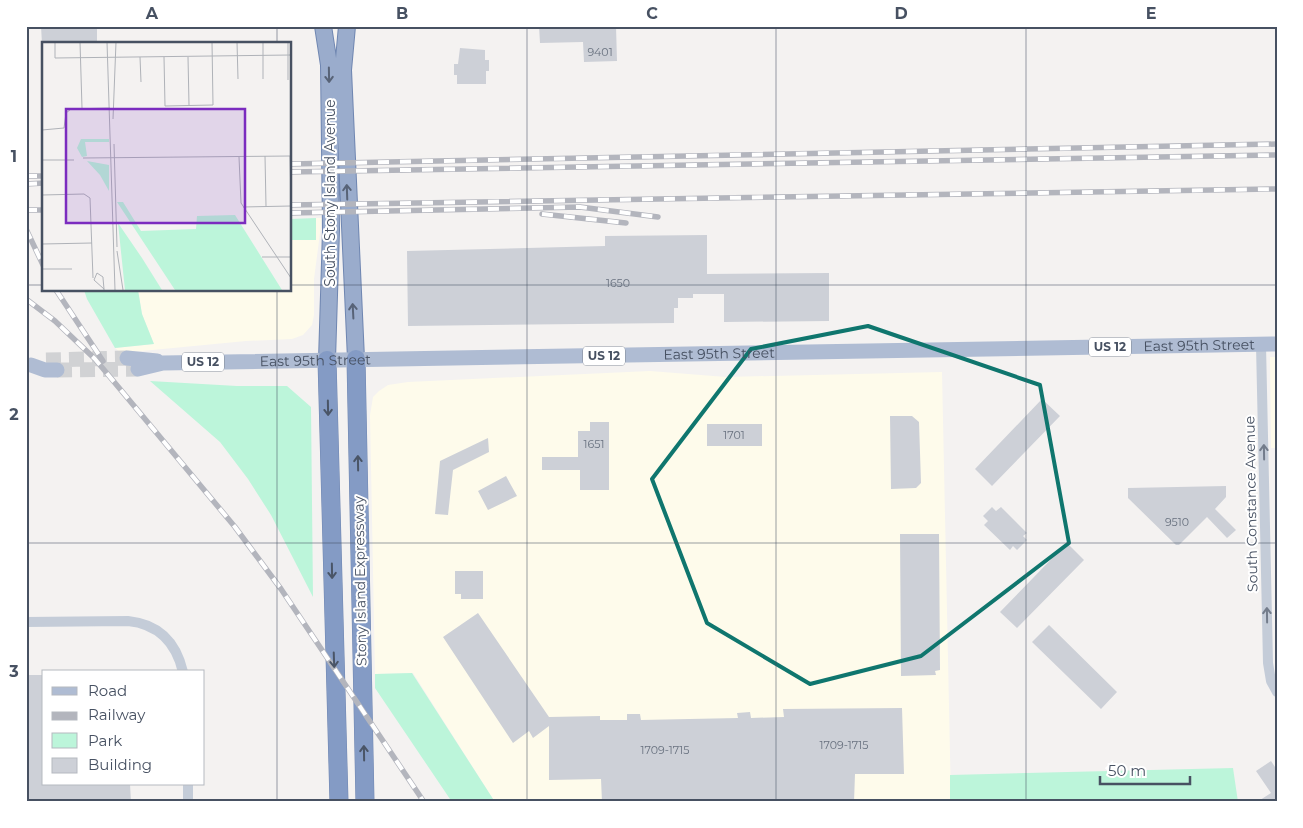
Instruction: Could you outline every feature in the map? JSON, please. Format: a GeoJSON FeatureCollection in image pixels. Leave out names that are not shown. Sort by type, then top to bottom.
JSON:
{"type":"FeatureCollection","features":[{"type":"Feature","properties":{"kind":"highway","name":"South Stony Island Avenue"},"geometry":{"type":"LineString","coordinates":[[323,26],[329,65],[330,114],[331,230],[327,360]]}},
{"type":"Feature","properties":{"kind":"highway","name":"South Stony Island Avenue"},"geometry":{"type":"LineString","coordinates":[[347,26],[343,70],[356,359]]}},
{"type":"Feature","properties":{"kind":"highway","name":"Stony Island Expressway"},"geometry":{"type":"LineString","coordinates":[[356,359],[365,802]]}},
{"type":"Feature","properties":{"kind":"highway","name":"Stony Island Expressway"},"geometry":{"type":"LineString","coordinates":[[327,360],[339,802]]}},
{"type":"Feature","properties":{"kind":"main road","name":"East 95th Street"},"geometry":{"type":"LineString","coordinates":[[132,363],[1277,344]]}},
{"type":"Feature","properties":{"kind":"main road"},"geometry":{"type":"LineString","coordinates":[[29,365],[46,360]]}},
{"type":"Feature","properties":{"kind":"main road"},"geometry":{"type":"LineString","coordinates":[[29,365],[45,370],[57,370]]}},
{"type":"Feature","properties":{"kind":"street","name":"South Constance Avenue"},"geometry":{"type":"LineString","coordinates":[[1261,345],[1268,664],[1271,681],[1277,692]]}},
{"type":"Feature","properties":{"kind":"street"},"geometry":{"type":"LineString","coordinates":[[26,622],[128,621],[149,625],[163,635],[173,647],[182,670]]}},
{"type":"Feature","properties":{"kind":"street"},"geometry":{"type":"LineString","coordinates":[[188,786],[188,802]]}},
{"type":"Feature","properties":{"kind":"highlighted area"},"geometry":{"type":"Polygon","coordinates":[[[868,326],[1040,385],[1069,543],[921,656],[810,684],[707,623],[652,479],[751,349],[868,326]]]}},
{"type":"Feature","properties":{"kind":"shaded area"},"geometry":{"type":"Polygon","coordinates":[[[316,218],[322,218],[314,279],[314,315],[312,325],[303,335],[292,339],[246,341],[121,353],[115,348],[154,344],[142,314],[138,291],[291,291],[291,240],[316,240],[316,218]]]}},
{"type":"Feature","properties":{"kind":"shaded area"},"geometry":{"type":"Polygon","coordinates":[[[1270,357],[1277,357],[1277,448],[1271,448],[1270,357]]]}},
{"type":"Feature","properties":{"kind":"shaded area"},"geometry":{"type":"Polygon","coordinates":[[[650,371],[726,377],[942,372],[951,802],[495,802],[413,673],[375,674],[370,415],[373,397],[388,385],[408,382],[650,371]]]}},
{"type":"Feature","properties":{"kind":"green space"},"geometry":{"type":"Polygon","coordinates":[[[316,218],[316,240],[291,240],[291,219],[316,218]]]}},
{"type":"Feature","properties":{"kind":"green space"},"geometry":{"type":"Polygon","coordinates":[[[84,291],[138,291],[142,314],[154,344],[115,348],[84,291]]]}},
{"type":"Feature","properties":{"kind":"green space"},"geometry":{"type":"Polygon","coordinates":[[[150,381],[237,386],[287,386],[311,407],[313,597],[271,515],[248,479],[220,442],[150,381]]]}},
{"type":"Feature","properties":{"kind":"green space"},"geometry":{"type":"Polygon","coordinates":[[[412,673],[495,802],[452,802],[375,688],[375,674],[412,673]]]}},
{"type":"Feature","properties":{"kind":"green space"},"geometry":{"type":"Polygon","coordinates":[[[1233,768],[1238,802],[950,802],[950,775],[1233,768]]]}},
{"type":"Feature","properties":{"kind":"building"},"geometry":{"type":"Polygon","coordinates":[[[41,26],[97,26],[97,42],[42,42],[42,44],[41,26]]]}},
{"type":"Feature","properties":{"kind":"building"},"geometry":{"type":"Polygon","coordinates":[[[539,26],[616,26],[617,61],[584,62],[583,42],[540,43],[539,26]]]}},
{"type":"Feature","properties":{"kind":"building"},"geometry":{"type":"Polygon","coordinates":[[[460,48],[485,50],[485,60],[489,60],[489,71],[486,71],[486,84],[457,84],[457,75],[454,75],[454,64],[458,64],[460,48]]]}},
{"type":"Feature","properties":{"kind":"building"},"geometry":{"type":"Polygon","coordinates":[[[707,235],[707,274],[829,273],[829,321],[724,322],[724,294],[693,294],[693,298],[678,298],[678,308],[674,308],[674,323],[408,326],[407,251],[605,246],[605,236],[707,235]]]}},
{"type":"Feature","properties":{"kind":"building"},"geometry":{"type":"Polygon","coordinates":[[[1042,399],[1060,416],[992,486],[975,469],[1042,399]]]}},
{"type":"Feature","properties":{"kind":"building"},"geometry":{"type":"Polygon","coordinates":[[[890,416],[912,416],[919,422],[921,483],[916,488],[891,489],[890,416]]]}},
{"type":"Feature","properties":{"kind":"building"},"geometry":{"type":"Polygon","coordinates":[[[590,422],[609,422],[609,490],[580,490],[580,470],[542,470],[542,457],[578,457],[578,431],[590,431],[590,422]]]}},
{"type":"Feature","properties":{"kind":"building"},"geometry":{"type":"Polygon","coordinates":[[[707,424],[762,424],[762,446],[707,446],[707,424]]]}},
{"type":"Feature","properties":{"kind":"building"},"geometry":{"type":"Polygon","coordinates":[[[488,438],[489,452],[453,470],[448,515],[435,514],[440,461],[488,438]]]}},
{"type":"Feature","properties":{"kind":"building"},"geometry":{"type":"Polygon","coordinates":[[[506,476],[517,496],[488,510],[478,491],[506,476]]]}},
{"type":"Feature","properties":{"kind":"building"},"geometry":{"type":"Polygon","coordinates":[[[1226,486],[1226,497],[1215,509],[1236,530],[1227,538],[1207,517],[1179,545],[1176,545],[1128,498],[1128,488],[1226,486]]]}},
{"type":"Feature","properties":{"kind":"building"},"geometry":{"type":"Polygon","coordinates":[[[992,507],[996,511],[1001,507],[1027,533],[1023,536],[1027,540],[1017,550],[1013,546],[1010,550],[984,525],[988,521],[983,516],[992,507]]]}},
{"type":"Feature","properties":{"kind":"building"},"geometry":{"type":"Polygon","coordinates":[[[900,534],[939,534],[940,670],[935,671],[936,675],[901,676],[900,534]]]}},
{"type":"Feature","properties":{"kind":"building"},"geometry":{"type":"Polygon","coordinates":[[[1067,543],[1084,560],[1017,628],[1000,612],[1067,543]]]}},
{"type":"Feature","properties":{"kind":"building"},"geometry":{"type":"Polygon","coordinates":[[[455,571],[483,571],[483,599],[461,599],[461,594],[455,594],[455,571]]]}},
{"type":"Feature","properties":{"kind":"building"},"geometry":{"type":"Polygon","coordinates":[[[478,613],[549,717],[600,716],[600,720],[627,720],[627,714],[640,714],[641,720],[738,718],[737,713],[750,712],[751,718],[784,717],[783,709],[902,708],[904,774],[855,774],[854,802],[602,802],[601,779],[549,780],[549,726],[533,738],[529,731],[513,743],[443,637],[478,613]]]}},
{"type":"Feature","properties":{"kind":"building"},"geometry":{"type":"Polygon","coordinates":[[[1049,625],[1117,692],[1101,709],[1032,642],[1049,625]]]}},
{"type":"Feature","properties":{"kind":"building"},"geometry":{"type":"Polygon","coordinates":[[[26,675],[42,675],[42,786],[130,786],[131,802],[26,802],[26,675]]]}},
{"type":"Feature","properties":{"kind":"building"},"geometry":{"type":"Polygon","coordinates":[[[1271,761],[1277,770],[1277,802],[1257,802],[1271,793],[1256,771],[1271,761]]]}},
{"type":"Feature","properties":{"kind":"tunnel"},"geometry":{"type":"LineString","coordinates":[[46,360],[127,358]]}},
{"type":"Feature","properties":{"kind":"tunnel"},"geometry":{"type":"LineString","coordinates":[[57,370],[138,369]]}},
{"type":"Feature","properties":{"kind":"railway"},"geometry":{"type":"LineString","coordinates":[[291,164],[1277,144]]}},
{"type":"Feature","properties":{"kind":"railway"},"geometry":{"type":"LineString","coordinates":[[291,172],[1277,155]]}},
{"type":"Feature","properties":{"kind":"railway"},"geometry":{"type":"LineString","coordinates":[[26,176],[42,176]]}},
{"type":"Feature","properties":{"kind":"railway"},"geometry":{"type":"LineString","coordinates":[[26,184],[42,183]]}},
{"type":"Feature","properties":{"kind":"railway"},"geometry":{"type":"LineString","coordinates":[[291,205],[1277,189]]}},
{"type":"Feature","properties":{"kind":"railway"},"geometry":{"type":"LineString","coordinates":[[291,213],[580,207],[658,217]]}},
{"type":"Feature","properties":{"kind":"railway"},"geometry":{"type":"LineString","coordinates":[[26,210],[42,210]]}},
{"type":"Feature","properties":{"kind":"railway"},"geometry":{"type":"LineString","coordinates":[[542,214],[626,223]]}},
{"type":"Feature","properties":{"kind":"railway"},"geometry":{"type":"LineString","coordinates":[[26,229],[42,263]]}},
{"type":"Feature","properties":{"kind":"railway"},"geometry":{"type":"LineString","coordinates":[[57,291],[103,361]]}},
{"type":"Feature","properties":{"kind":"railway"},"geometry":{"type":"LineString","coordinates":[[26,299],[55,321],[95,359],[235,527],[281,589],[424,802]]}}]}
